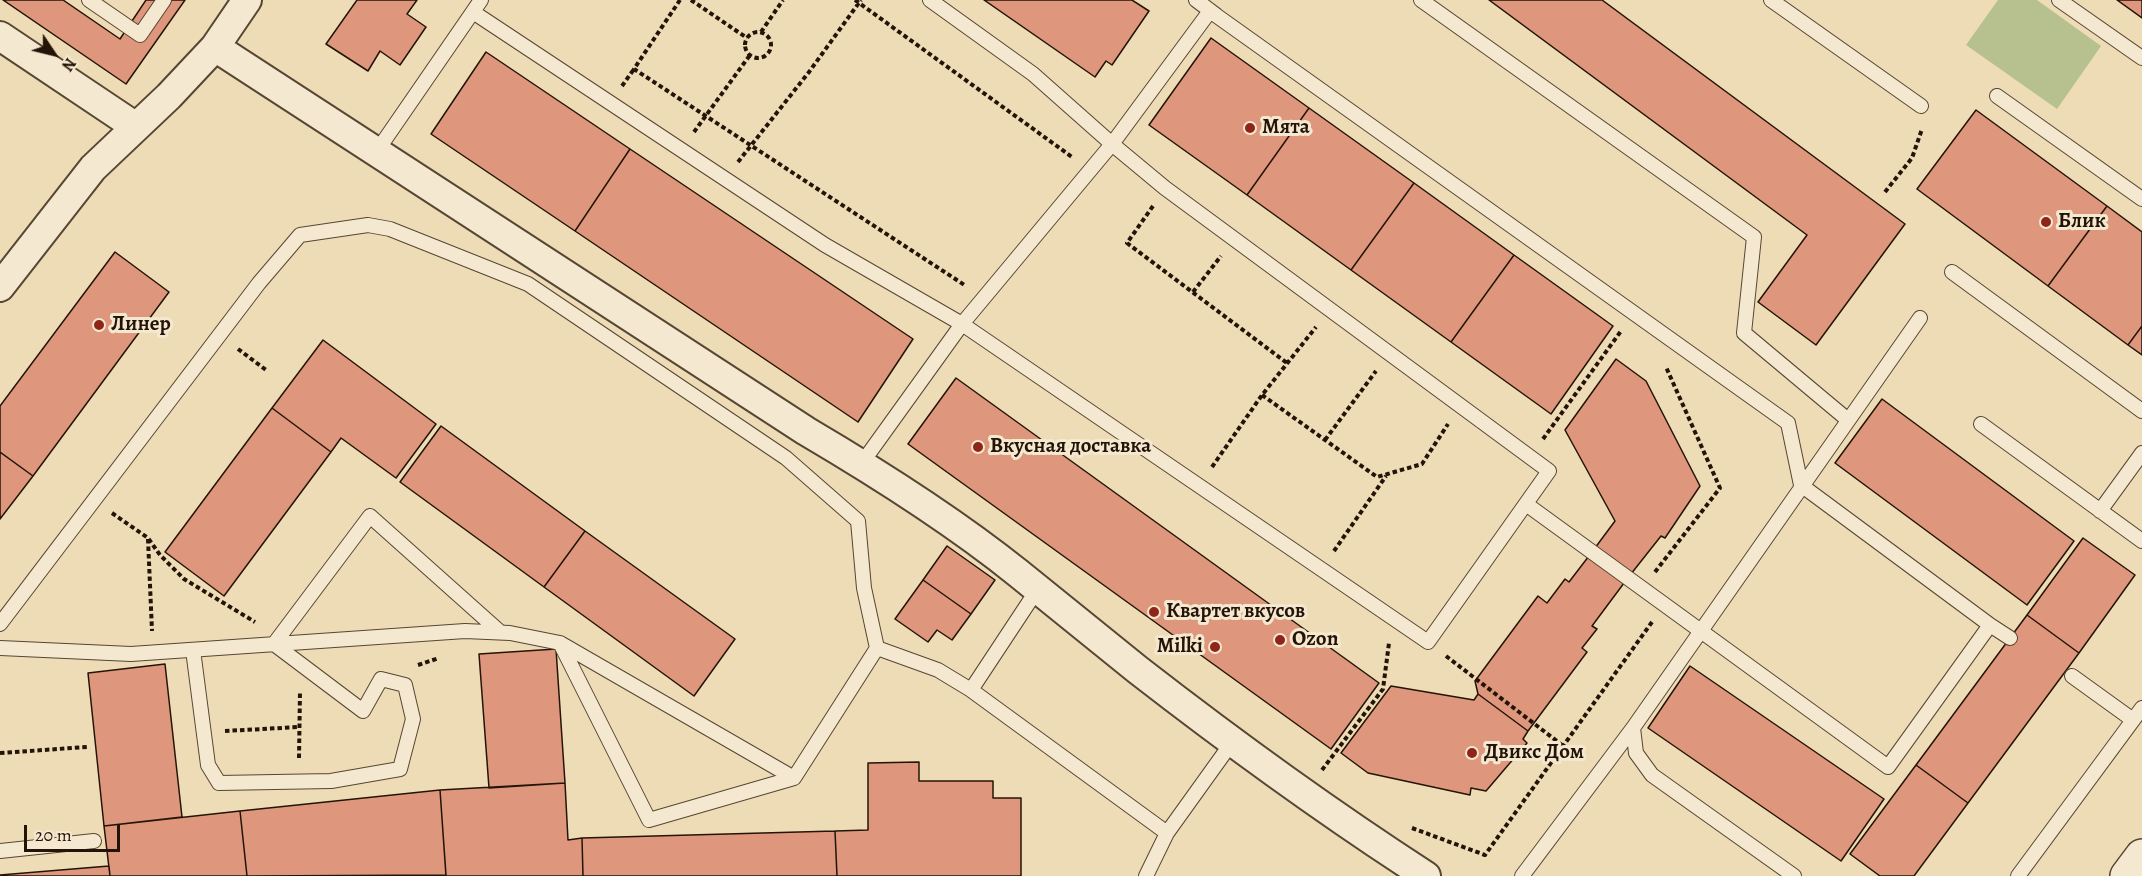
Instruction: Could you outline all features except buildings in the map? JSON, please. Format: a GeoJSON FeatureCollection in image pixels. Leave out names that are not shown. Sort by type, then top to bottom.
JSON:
{"type":"FeatureCollection","features":[{"type":"Feature","properties":{"kind":"street"},"geometry":{"type":"LineString","coordinates":[[0,287],[93,168],[215,47],[247,0]]}},
{"type":"Feature","properties":{"kind":"street"},"geometry":{"type":"LineString","coordinates":[[0,36],[136,127]]}},
{"type":"Feature","properties":{"kind":"street"},"geometry":{"type":"LineString","coordinates":[[215,47],[806,431],[862,464],[1008,566],[1330,814],[1426,876]]}},
{"type":"Feature","properties":{"kind":"street"},"geometry":{"type":"LineString","coordinates":[[2127,876],[2142,856]]}},
{"type":"Feature","properties":{"kind":"lane"},"geometry":{"type":"LineString","coordinates":[[90,0],[140,35],[164,0]]}},
{"type":"Feature","properties":{"kind":"lane"},"geometry":{"type":"LineString","coordinates":[[376,151],[477,6],[681,151],[825,245],[962,324],[1428,642],[1549,471],[1166,188],[1033,74],[930,0]]}},
{"type":"Feature","properties":{"kind":"lane"},"geometry":{"type":"LineString","coordinates":[[1196,0],[1222,20]]}},
{"type":"Feature","properties":{"kind":"lane"},"geometry":{"type":"LineString","coordinates":[[1421,0],[1754,237],[1744,333],[1848,420]]}},
{"type":"Feature","properties":{"kind":"lane"},"geometry":{"type":"LineString","coordinates":[[1771,0],[1921,106]]}},
{"type":"Feature","properties":{"kind":"lane"},"geometry":{"type":"LineString","coordinates":[[2059,0],[2142,58]]}},
{"type":"Feature","properties":{"kind":"lane"},"geometry":{"type":"LineString","coordinates":[[862,464],[962,324],[1112,144],[1210,11],[1788,423],[1801,485],[2010,638]]}},
{"type":"Feature","properties":{"kind":"lane"},"geometry":{"type":"LineString","coordinates":[[1997,96],[2142,199]]}},
{"type":"Feature","properties":{"kind":"lane"},"geometry":{"type":"LineString","coordinates":[[0,624],[220,334],[300,235],[368,225],[390,229],[528,284],[786,458],[858,521],[864,588],[877,648],[794,778],[649,820],[560,643]]}},
{"type":"Feature","properties":{"kind":"lane"},"geometry":{"type":"LineString","coordinates":[[1952,272],[2142,411]]}},
{"type":"Feature","properties":{"kind":"lane"},"geometry":{"type":"LineString","coordinates":[[1522,876],[1633,728],[1920,318]]}},
{"type":"Feature","properties":{"kind":"lane"},"geometry":{"type":"LineString","coordinates":[[1981,424],[2142,541]]}},
{"type":"Feature","properties":{"kind":"lane"},"geometry":{"type":"LineString","coordinates":[[2100,511],[2142,453]]}},
{"type":"Feature","properties":{"kind":"lane"},"geometry":{"type":"LineString","coordinates":[[1526,504],[1888,767],[1990,625]]}},
{"type":"Feature","properties":{"kind":"lane"},"geometry":{"type":"LineString","coordinates":[[276,641],[370,516],[501,632]]}},
{"type":"Feature","properties":{"kind":"lane"},"geometry":{"type":"LineString","coordinates":[[971,690],[1037,590]]}},
{"type":"Feature","properties":{"kind":"lane"},"geometry":{"type":"LineString","coordinates":[[0,648],[153,652],[276,641],[465,631],[501,632],[560,643],[794,778]]}},
{"type":"Feature","properties":{"kind":"lane"},"geometry":{"type":"LineString","coordinates":[[193,650],[208,765],[219,783],[331,781],[400,769],[413,719],[405,685],[381,679],[363,711],[276,641]]}},
{"type":"Feature","properties":{"kind":"lane"},"geometry":{"type":"LineString","coordinates":[[877,648],[938,670],[971,690],[1167,833]]}},
{"type":"Feature","properties":{"kind":"lane"},"geometry":{"type":"LineString","coordinates":[[2072,676],[2133,720]]}},
{"type":"Feature","properties":{"kind":"lane"},"geometry":{"type":"LineString","coordinates":[[2018,876],[2142,708]]}},
{"type":"Feature","properties":{"kind":"lane"},"geometry":{"type":"LineString","coordinates":[[1633,728],[1636,753],[1652,775],[1794,876]]}},
{"type":"Feature","properties":{"kind":"lane"},"geometry":{"type":"LineString","coordinates":[[1146,876],[1167,833],[1233,741]]}},
{"type":"Feature","properties":{"kind":"lane"},"geometry":{"type":"LineString","coordinates":[[0,851],[94,841]]}},
{"type":"Feature","properties":{"kind":"path"},"geometry":{"type":"LineString","coordinates":[[680,0],[634,69],[984,297]]}},
{"type":"Feature","properties":{"kind":"path"},"geometry":{"type":"LineString","coordinates":[[692,0],[747,38]]}},
{"type":"Feature","properties":{"kind":"path"},"geometry":{"type":"LineString","coordinates":[[761,32],[783,0]]}},
{"type":"Feature","properties":{"kind":"path"},"geometry":{"type":"LineString","coordinates":[[724,179],[858,1],[1090,170]]}},
{"type":"Feature","properties":{"kind":"path"},"geometry":{"type":"LineString","coordinates":[[761,32],[770,39],[769,52],[758,58],[750,55],[746,47],[747,38],[753,33],[761,32]]}},
{"type":"Feature","properties":{"kind":"path"},"geometry":{"type":"LineString","coordinates":[[681,151],[750,55]]}},
{"type":"Feature","properties":{"kind":"path"},"geometry":{"type":"LineString","coordinates":[[1885,192],[1912,158],[1925,120],[1921,106]]}},
{"type":"Feature","properties":{"kind":"path"},"geometry":{"type":"LineString","coordinates":[[1166,188],[1128,243],[1287,363]]}},
{"type":"Feature","properties":{"kind":"path"},"geometry":{"type":"LineString","coordinates":[[1193,292],[1234,239]]}},
{"type":"Feature","properties":{"kind":"path"},"geometry":{"type":"LineString","coordinates":[[1199,486],[1262,395],[1330,309]]}},
{"type":"Feature","properties":{"kind":"path"},"geometry":{"type":"LineString","coordinates":[[1530,457],[1634,314]]}},
{"type":"Feature","properties":{"kind":"path"},"geometry":{"type":"LineString","coordinates":[[1621,331],[1630,338]]}},
{"type":"Feature","properties":{"kind":"path"},"geometry":{"type":"LineString","coordinates":[[220,334],[266,370]]}},
{"type":"Feature","properties":{"kind":"path"},"geometry":{"type":"LineString","coordinates":[[1325,440],[1389,353]]}},
{"type":"Feature","properties":{"kind":"path"},"geometry":{"type":"LineString","coordinates":[[1642,588],[1720,488],[1666,366],[1657,359]]}},
{"type":"Feature","properties":{"kind":"path"},"geometry":{"type":"LineString","coordinates":[[1262,395],[1377,477],[1422,464],[1460,405]]}},
{"type":"Feature","properties":{"kind":"path"},"geometry":{"type":"LineString","coordinates":[[1321,569],[1386,475]]}},
{"type":"Feature","properties":{"kind":"path"},"geometry":{"type":"LineString","coordinates":[[94,501],[148,538],[160,555],[184,579],[276,641]]}},
{"type":"Feature","properties":{"kind":"path"},"geometry":{"type":"LineString","coordinates":[[148,538],[153,652]]}},
{"type":"Feature","properties":{"kind":"path"},"geometry":{"type":"LineString","coordinates":[[1407,826],[1485,855],[1664,604]]}},
{"type":"Feature","properties":{"kind":"path"},"geometry":{"type":"LineString","coordinates":[[1318,777],[1383,689],[1393,618]]}},
{"type":"Feature","properties":{"kind":"path"},"geometry":{"type":"LineString","coordinates":[[1428,642],[1562,745]]}},
{"type":"Feature","properties":{"kind":"path"},"geometry":{"type":"LineString","coordinates":[[381,679],[443,656]]}},
{"type":"Feature","properties":{"kind":"path"},"geometry":{"type":"LineString","coordinates":[[203,732],[299,727]]}},
{"type":"Feature","properties":{"kind":"path"},"geometry":{"type":"LineString","coordinates":[[0,753],[87,747]]}},
{"type":"Feature","properties":{"kind":"green space"},"geometry":{"type":"Polygon","coordinates":[[[1998,0],[2037,0],[2101,46],[2057,109],[1966,45],[1998,0]]]}},
{"type":"Feature","properties":{"kind":"place","name":"Мята"},"geometry":{"type":"Point","coordinates":[1250,128]}},
{"type":"Feature","properties":{"kind":"place","name":"Блик"},"geometry":{"type":"Point","coordinates":[2046,222]}},
{"type":"Feature","properties":{"kind":"place","name":"Линер"},"geometry":{"type":"Point","coordinates":[99,325]}},
{"type":"Feature","properties":{"kind":"place","name":"Вкусная доставка"},"geometry":{"type":"Point","coordinates":[978,447]}},
{"type":"Feature","properties":{"kind":"place","name":"Квартет вкусов"},"geometry":{"type":"Point","coordinates":[1154,612]}},
{"type":"Feature","properties":{"kind":"place","name":"Ozon"},"geometry":{"type":"Point","coordinates":[1280,640]}},
{"type":"Feature","properties":{"kind":"place","name":"Milki"},"geometry":{"type":"Point","coordinates":[1215,647]}},
{"type":"Feature","properties":{"kind":"place","name":"Двикс Дом"},"geometry":{"type":"Point","coordinates":[1472,753]}}]}
